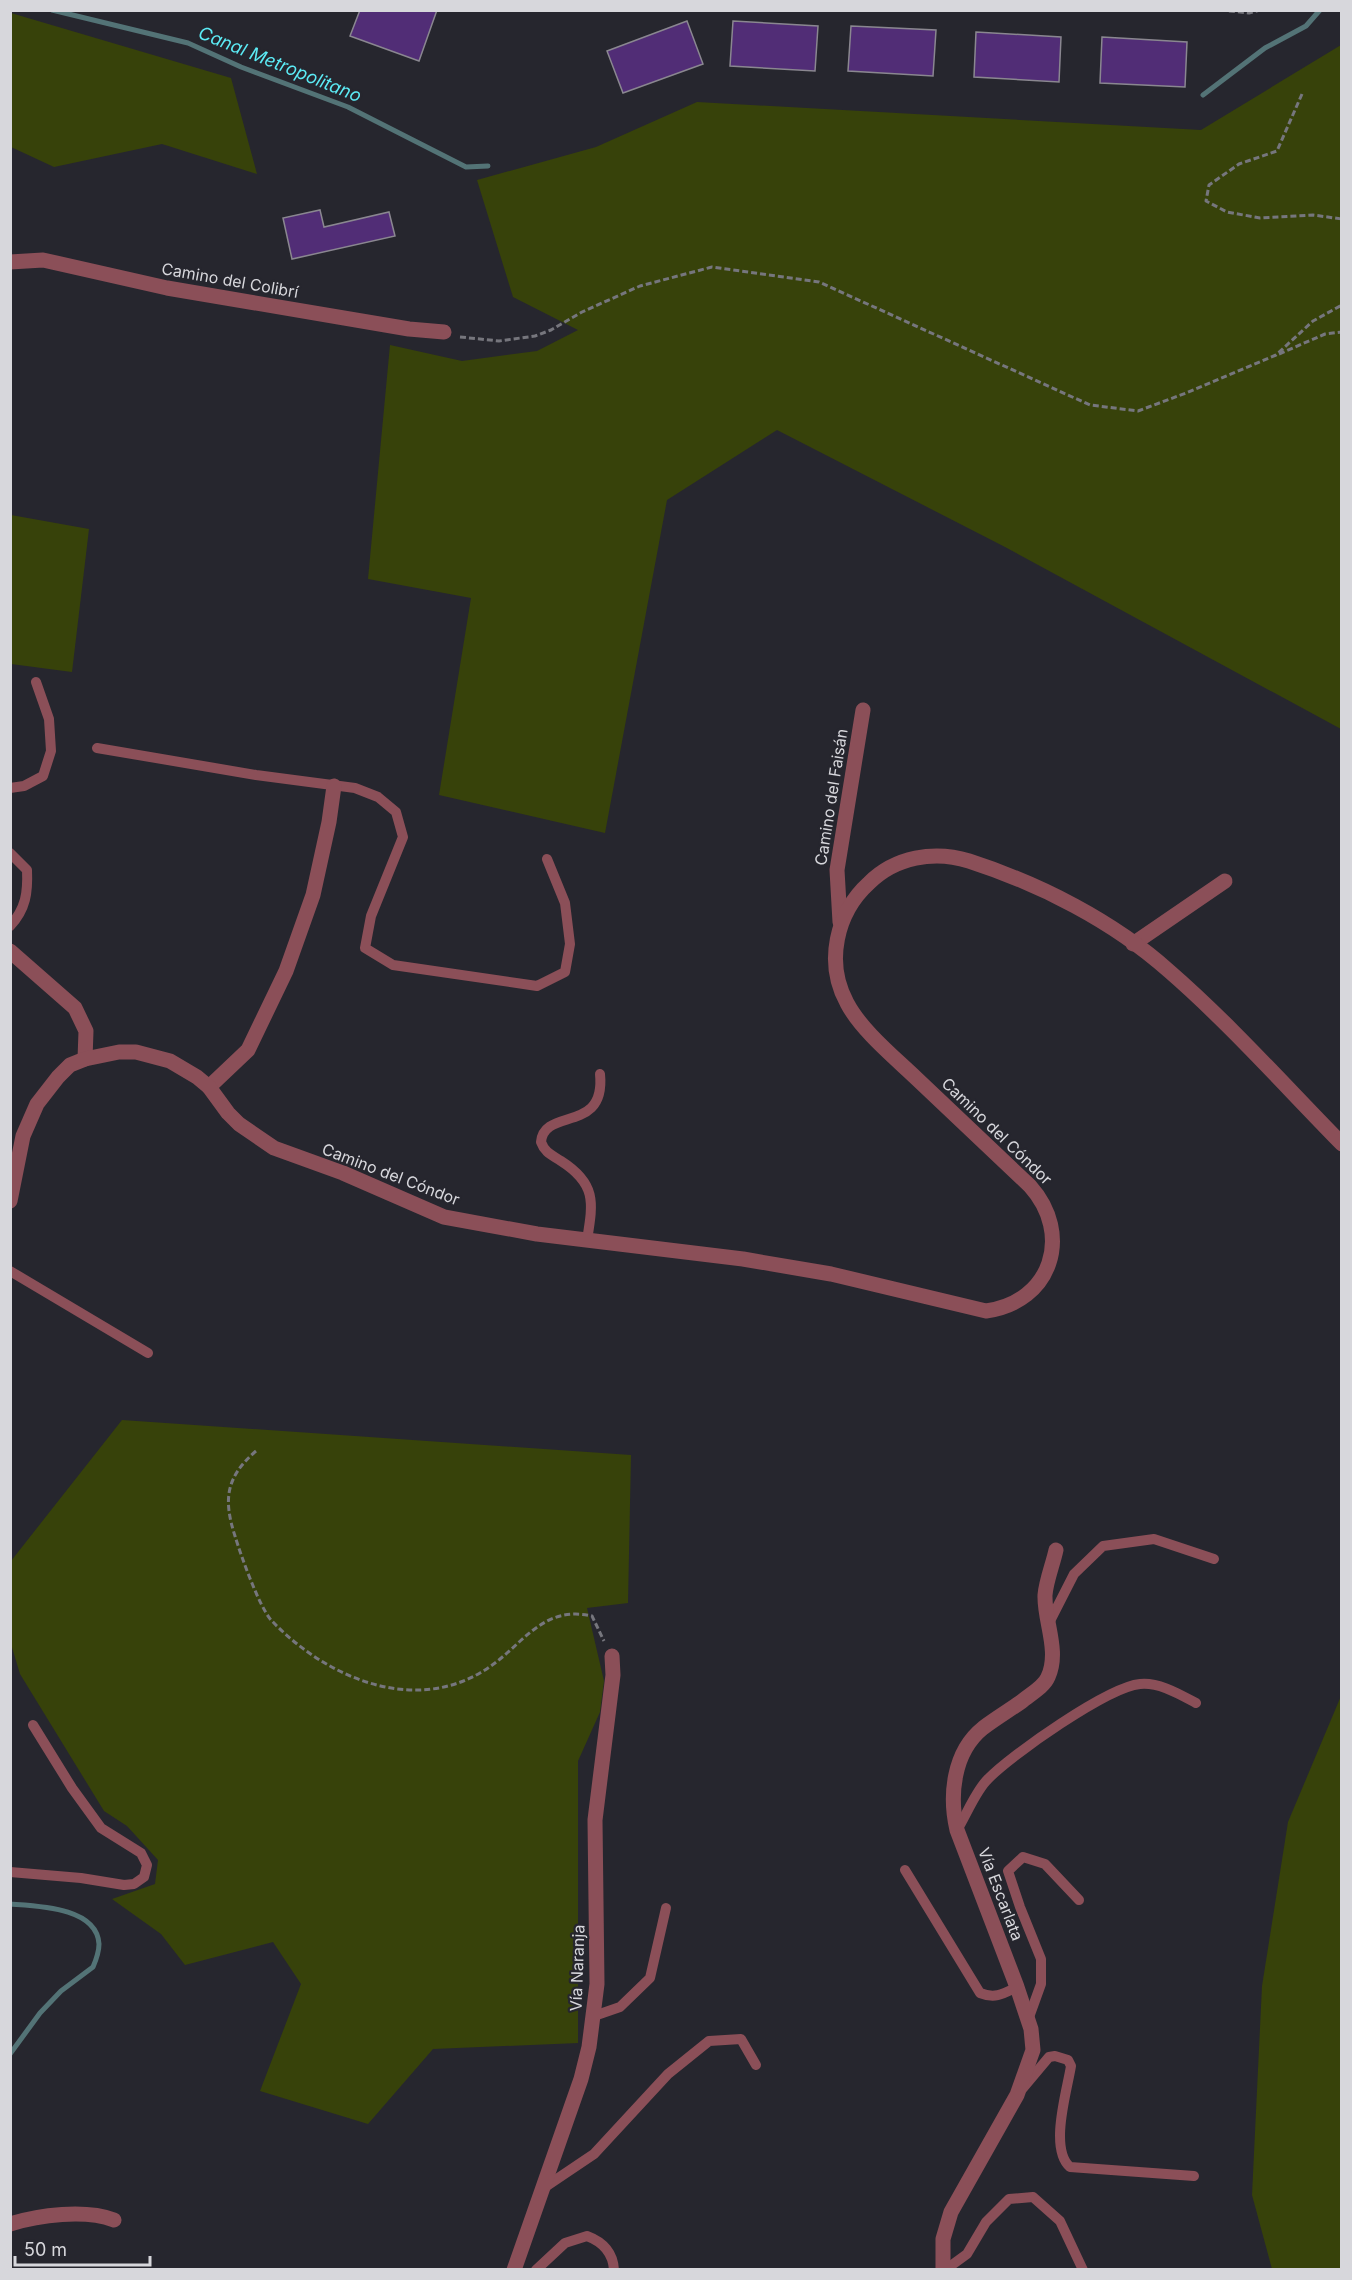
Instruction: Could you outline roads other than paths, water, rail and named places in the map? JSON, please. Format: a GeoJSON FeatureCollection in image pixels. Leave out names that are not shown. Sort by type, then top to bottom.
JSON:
{"type":"FeatureCollection","features":[{"type":"Feature","properties":{"kind":"street","name":"Camino del Colibrí"},"geometry":{"type":"LineString","coordinates":[[10,262],[43,260],[167,288],[398,327],[444,332]]}},
{"type":"Feature","properties":{"kind":"street","name":"Camino del Faisán"},"geometry":{"type":"LineString","coordinates":[[841,925],[837,870],[863,710]]}},
{"type":"Feature","properties":{"kind":"street"},"geometry":{"type":"LineString","coordinates":[[209,1087],[248,1050],[286,971],[313,895],[334,786]]}},
{"type":"Feature","properties":{"kind":"street","name":"Camino del Cóndor"},"geometry":{"type":"LineString","coordinates":[[10,1200],[20,1144],[37,1104],[58,1077],[70,1065],[85,1059],[119,1052],[153,1055],[184,1068],[209,1087],[239,1124],[274,1148],[343,1173],[444,1217],[537,1234],[743,1259],[831,1274],[986,1311],[1010,1306],[1038,1284],[1050,1260],[1053,1247],[1051,1220],[1046,1207],[1030,1186],[892,1056],[854,1015],[846,1001],[836,972],[837,940],[852,900],[886,869],[918,858],[950,857],[1002,873],[1094,918],[1133,944],[1169,970],[1242,1041],[1341,1144]]}},
{"type":"Feature","properties":{"kind":"street"},"geometry":{"type":"LineString","coordinates":[[1133,944],[1225,881]]}},
{"type":"Feature","properties":{"kind":"street"},"geometry":{"type":"LineString","coordinates":[[10,951],[75,1008],[86,1031],[85,1059]]}},
{"type":"Feature","properties":{"kind":"street","name":"Vía Escarlata"},"geometry":{"type":"LineString","coordinates":[[944,2270],[943,2239],[951,2212],[1017,2096],[1033,2050],[1033,2038],[1017,1987],[957,1830],[953,1791],[959,1764],[981,1730],[1038,1689],[1048,1678],[1052,1664],[1052,1646],[1045,1594],[1056,1550]]}},
{"type":"Feature","properties":{"kind":"street","name":"Vía Naranja"},"geometry":{"type":"LineString","coordinates":[[514,2270],[581,2079],[594,2016],[597,1952],[595,1820],[613,1675],[612,1656]]}},
{"type":"Feature","properties":{"kind":"street"},"geometry":{"type":"LineString","coordinates":[[10,2224],[58,2215],[90,2215],[114,2220]]}},
{"type":"Feature","properties":{"kind":"lane"},"geometry":{"type":"LineString","coordinates":[[10,788],[24,786],[43,776],[51,751],[49,719],[36,682]]}},
{"type":"Feature","properties":{"kind":"lane"},"geometry":{"type":"LineString","coordinates":[[97,748],[355,788],[378,797],[396,812],[403,837],[371,916],[364,948],[393,965],[537,986],[565,972],[570,944],[565,903],[547,859]]}},
{"type":"Feature","properties":{"kind":"lane"},"geometry":{"type":"LineString","coordinates":[[10,853],[27,870],[28,894],[18,917],[10,926]]}},
{"type":"Feature","properties":{"kind":"lane"},"geometry":{"type":"LineString","coordinates":[[587,1240],[592,1205],[590,1194],[578,1174],[544,1149],[542,1136],[550,1125],[578,1117],[591,1108],[600,1092],[600,1074]]}},
{"type":"Feature","properties":{"kind":"lane"},"geometry":{"type":"LineString","coordinates":[[10,1271],[148,1353]]}},
{"type":"Feature","properties":{"kind":"lane"},"geometry":{"type":"LineString","coordinates":[[1049,1623],[1074,1574],[1103,1546],[1154,1539],[1214,1559]]}},
{"type":"Feature","properties":{"kind":"lane"},"geometry":{"type":"LineString","coordinates":[[957,1830],[986,1779],[1042,1736],[1103,1697],[1140,1684],[1169,1689],[1196,1703]]}},
{"type":"Feature","properties":{"kind":"lane"},"geometry":{"type":"LineString","coordinates":[[10,1872],[81,1878],[124,1885],[134,1884],[144,1877],[147,1865],[141,1853],[101,1828],[72,1788],[33,1725]]}},
{"type":"Feature","properties":{"kind":"lane"},"geometry":{"type":"LineString","coordinates":[[1028,2020],[1041,1984],[1041,1959],[1008,1871],[1023,1857],[1045,1864],[1079,1900]]}},
{"type":"Feature","properties":{"kind":"lane"},"geometry":{"type":"LineString","coordinates":[[905,1870],[980,1993],[997,1997],[1017,1987]]}},
{"type":"Feature","properties":{"kind":"lane"},"geometry":{"type":"LineString","coordinates":[[594,2016],[620,2007],[650,1978],[666,1908]]}},
{"type":"Feature","properties":{"kind":"lane"},"geometry":{"type":"LineString","coordinates":[[544,2187],[594,2154],[668,2074],[709,2041],[741,2039],[756,2065]]}},
{"type":"Feature","properties":{"kind":"lane"},"geometry":{"type":"LineString","coordinates":[[1017,2096],[1049,2057],[1062,2057],[1068,2060],[1071,2066],[1059,2143],[1064,2162],[1070,2167],[1194,2176]]}},
{"type":"Feature","properties":{"kind":"lane"},"geometry":{"type":"LineString","coordinates":[[944,2270],[967,2254],[986,2222],[1009,2199],[1032,2197],[1060,2221],[1083,2270]]}},
{"type":"Feature","properties":{"kind":"lane"},"geometry":{"type":"LineString","coordinates":[[536,2270],[565,2243],[587,2236],[602,2243],[608,2249],[614,2270]]}},
{"type":"Feature","properties":{"kind":"waterway","name":"Canal Metropolitano"},"geometry":{"type":"LineString","coordinates":[[52,10],[188,43],[241,67],[348,107],[466,167],[488,166]]}},
{"type":"Feature","properties":{"kind":"waterway","name":"Canal Metropolitano"},"geometry":{"type":"LineString","coordinates":[[1203,95],[1265,48],[1306,26],[1320,10]]}},
{"type":"Feature","properties":{"kind":"waterway","name":"Canal Metropolitano"},"geometry":{"type":"LineString","coordinates":[[10,1904],[49,1908],[77,1916],[88,1922],[96,1932],[99,1944],[93,1967],[61,1991],[40,2013],[10,2054]]}}]}
